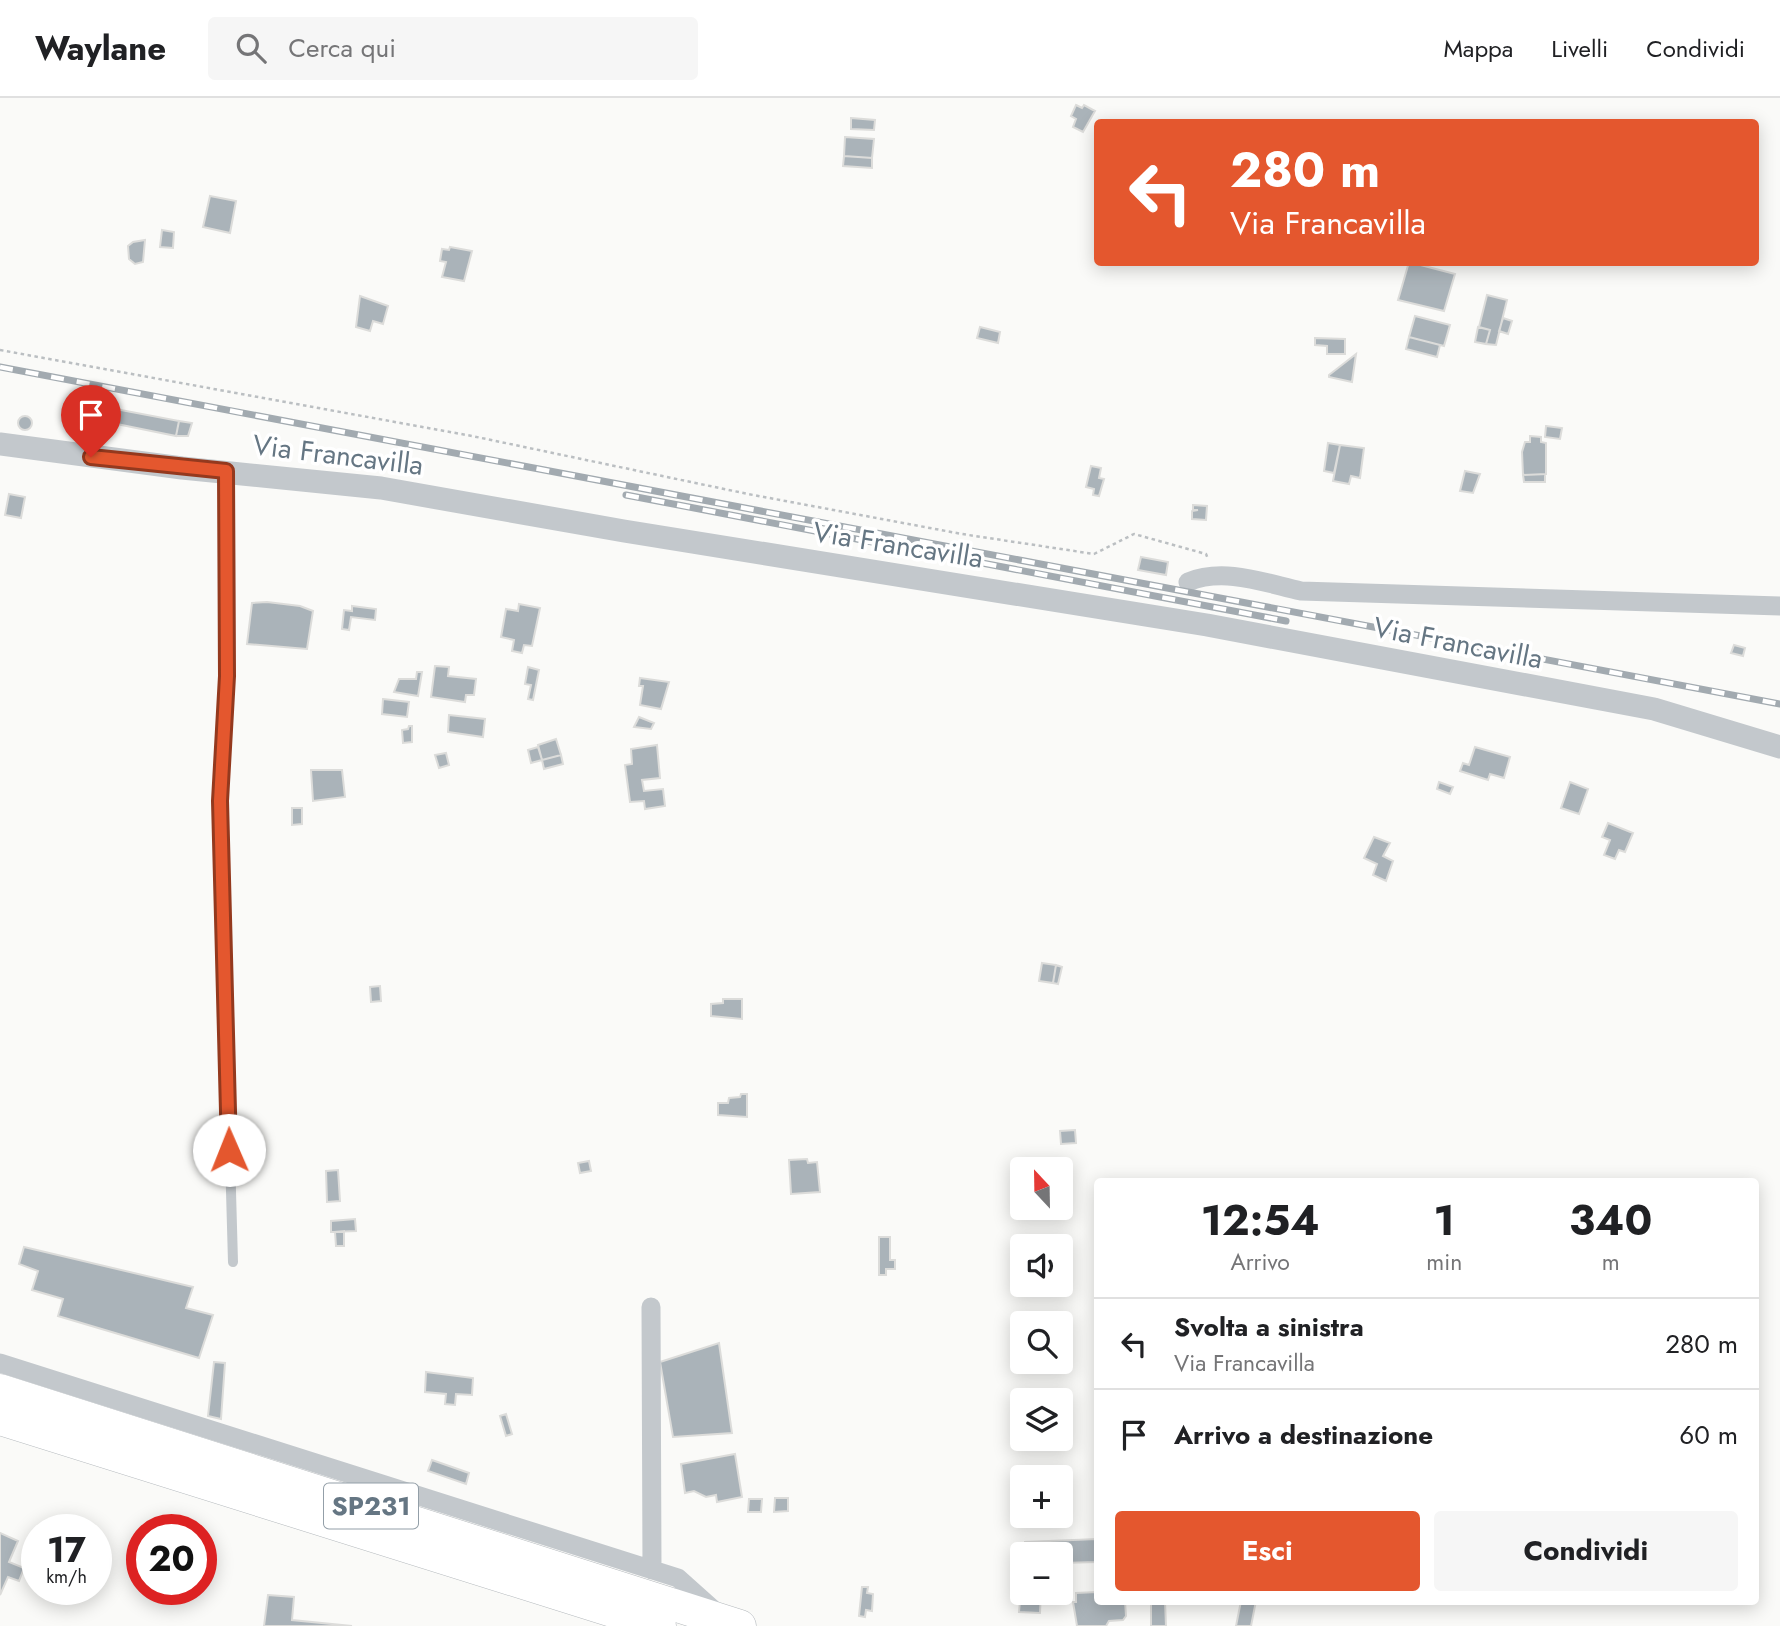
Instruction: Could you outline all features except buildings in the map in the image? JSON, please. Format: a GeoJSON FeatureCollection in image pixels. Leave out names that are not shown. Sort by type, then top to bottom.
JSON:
{"type":"FeatureCollection","features":[{"type":"Feature","properties":{"kind":"highway","name":"SP231"},"geometry":{"type":"LineString","coordinates":[[0,1390],[734,1624]]}},
{"type":"Feature","properties":{"kind":"highway","name":"SP231"},"geometry":{"type":"LineString","coordinates":[[0,1419],[660,1626]]}},
{"type":"Feature","properties":{"kind":"street","name":"Via Francavilla"},"geometry":{"type":"LineString","coordinates":[[0,444],[69,455],[381,488],[624,531],[1207,625],[1654,709],[1728,729],[1780,747]]}},
{"type":"Feature","properties":{"kind":"street"},"geometry":{"type":"LineString","coordinates":[[1188,582],[1225,575],[1301,590],[1780,606]]}},
{"type":"Feature","properties":{"kind":"street"},"geometry":{"type":"LineString","coordinates":[[651,1307],[652,1570]]}},
{"type":"Feature","properties":{"kind":"street","name":"SP231"},"geometry":{"type":"LineString","coordinates":[[0,1363],[678,1578],[734,1624]]}},
{"type":"Feature","properties":{"kind":"street"},"geometry":{"type":"LineString","coordinates":[[0,1431],[621,1626]]}},
{"type":"Feature","properties":{"kind":"lane"},"geometry":{"type":"LineString","coordinates":[[226,471],[227,676],[220,801],[233,1262]]}},
{"type":"Feature","properties":{"kind":"path"},"geometry":{"type":"LineString","coordinates":[[0,350],[447,431],[748,494],[962,534],[1094,554],[1135,534],[1206,554],[1214,576]]}},
{"type":"Feature","properties":{"kind":"railway"},"geometry":{"type":"LineString","coordinates":[[0,367],[1780,704]]}},
{"type":"Feature","properties":{"kind":"railway"},"geometry":{"type":"LineString","coordinates":[[626,495],[1286,621]]}},
{"type":"Feature","properties":{"kind":"route"},"geometry":{"type":"LineString","coordinates":[[91,457],[226,471],[227,676],[220,801],[229,1150]]}}]}
